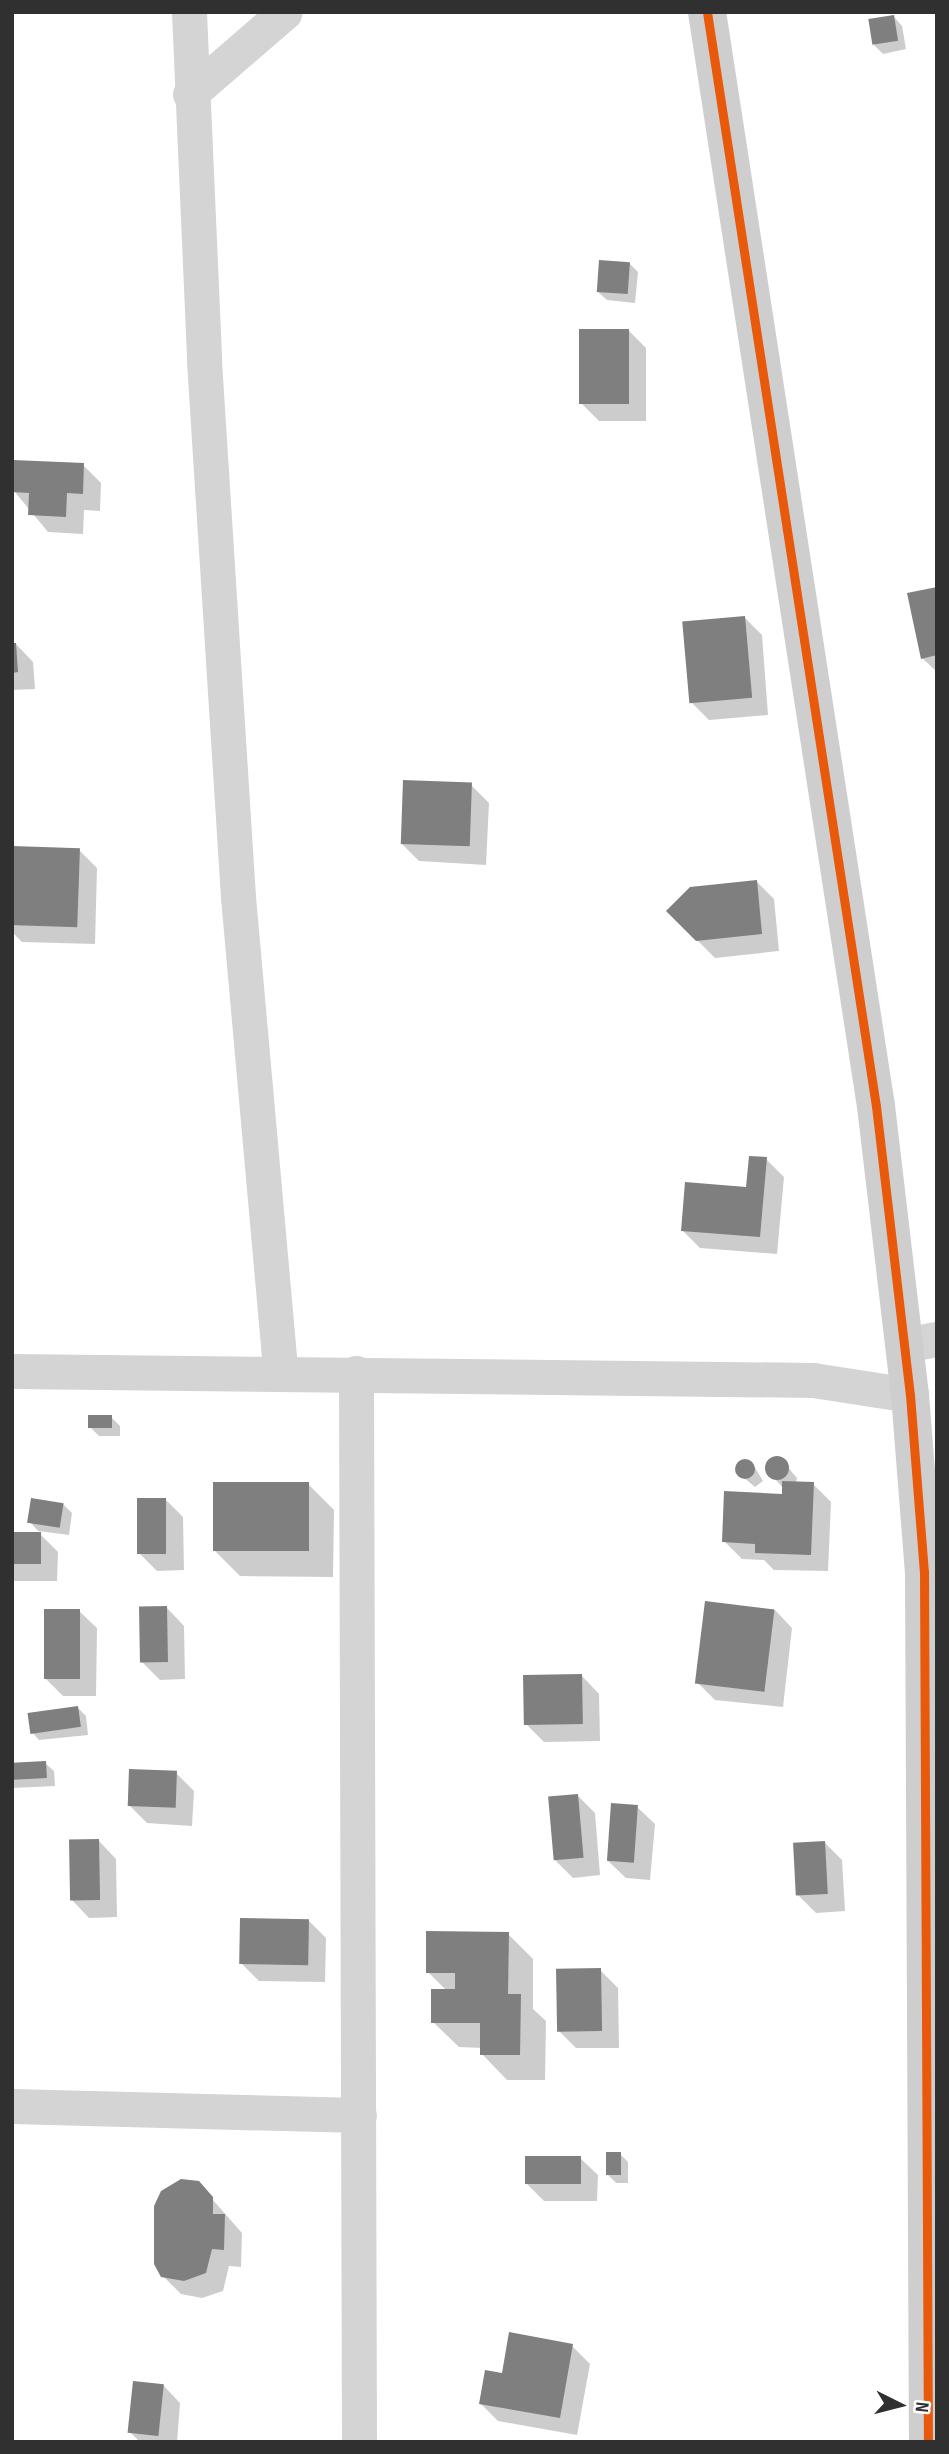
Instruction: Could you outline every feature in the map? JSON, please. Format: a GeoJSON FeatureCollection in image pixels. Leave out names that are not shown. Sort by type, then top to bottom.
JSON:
{"type":"FeatureCollection","features":[{"type":"Feature","properties":{"kind":"street"},"geometry":{"type":"LineString","coordinates":[[189,12],[190,94],[237,897],[281,1371]]}},
{"type":"Feature","properties":{"kind":"street"},"geometry":{"type":"LineString","coordinates":[[190,94],[285,12]]}},
{"type":"Feature","properties":{"kind":"street"},"geometry":{"type":"LineString","coordinates":[[706,12],[876,1106],[921,1342],[910,1395],[924,1572],[928,2442]]}},
{"type":"Feature","properties":{"kind":"street"},"geometry":{"type":"LineString","coordinates":[[12,1371],[281,1371],[813,1380],[910,1395]]}},
{"type":"Feature","properties":{"kind":"street"},"geometry":{"type":"LineString","coordinates":[[356,1373],[359,2442]]}},
{"type":"Feature","properties":{"kind":"street"},"geometry":{"type":"LineString","coordinates":[[12,2106],[359,2115]]}},
{"type":"Feature","properties":{"kind":"building"},"geometry":{"type":"Polygon","coordinates":[[[894,15],[898,41],[872,45],[868,19],[894,15]]]}},
{"type":"Feature","properties":{"kind":"building"},"geometry":{"type":"Polygon","coordinates":[[[599,260],[630,262],[628,294],[597,292],[599,260]]]}},
{"type":"Feature","properties":{"kind":"building"},"geometry":{"type":"Polygon","coordinates":[[[579,329],[629,329],[629,404],[579,404],[579,329]]]}},
{"type":"Feature","properties":{"kind":"building"},"geometry":{"type":"Polygon","coordinates":[[[13,460],[84,463],[83,494],[67,493],[66,517],[28,515],[29,493],[12,492],[13,460]]]}},
{"type":"Feature","properties":{"kind":"building"},"geometry":{"type":"Polygon","coordinates":[[[937,587],[937,655],[921,659],[907,593],[937,587]]]}},
{"type":"Feature","properties":{"kind":"building"},"geometry":{"type":"Polygon","coordinates":[[[745,616],[752,698],[689,703],[682,621],[745,616]]]}},
{"type":"Feature","properties":{"kind":"building"},"geometry":{"type":"Polygon","coordinates":[[[12,643],[16,643],[18,672],[12,673],[12,643]]]}},
{"type":"Feature","properties":{"kind":"building"},"geometry":{"type":"Polygon","coordinates":[[[403,780],[472,782],[470,846],[401,844],[403,780]]]}},
{"type":"Feature","properties":{"kind":"building"},"geometry":{"type":"Polygon","coordinates":[[[12,846],[80,848],[77,927],[12,925],[12,846]]]}},
{"type":"Feature","properties":{"kind":"building"},"geometry":{"type":"Polygon","coordinates":[[[757,880],[762,934],[696,941],[666,911],[690,887],[757,880]]]}},
{"type":"Feature","properties":{"kind":"building"},"geometry":{"type":"Polygon","coordinates":[[[749,1156],[767,1157],[760,1237],[681,1231],[685,1182],[746,1187],[749,1156]]]}},
{"type":"Feature","properties":{"kind":"building"},"geometry":{"type":"Polygon","coordinates":[[[88,1415],[112,1415],[112,1428],[88,1428],[88,1415]]]}},
{"type":"Feature","properties":{"kind":"building"},"geometry":{"type":"Polygon","coordinates":[[[772,1456],[782,1456],[789,1463],[789,1473],[782,1480],[772,1480],[765,1473],[765,1463],[772,1456]]]}},
{"type":"Feature","properties":{"kind":"building"},"geometry":{"type":"Polygon","coordinates":[[[741,1459],[749,1459],[755,1469],[749,1479],[741,1479],[735,1473],[735,1465],[741,1459]]]}},
{"type":"Feature","properties":{"kind":"building"},"geometry":{"type":"Polygon","coordinates":[[[782,1481],[814,1482],[811,1555],[755,1553],[755,1544],[722,1542],[724,1491],[782,1494],[782,1481]]]}},
{"type":"Feature","properties":{"kind":"building"},"geometry":{"type":"Polygon","coordinates":[[[213,1482],[309,1482],[309,1551],[213,1551],[213,1482]]]}},
{"type":"Feature","properties":{"kind":"building"},"geometry":{"type":"Polygon","coordinates":[[[31,1498],[64,1503],[60,1528],[27,1523],[31,1498]]]}},
{"type":"Feature","properties":{"kind":"building"},"geometry":{"type":"Polygon","coordinates":[[[137,1498],[166,1498],[166,1554],[137,1554],[137,1498]]]}},
{"type":"Feature","properties":{"kind":"building"},"geometry":{"type":"Polygon","coordinates":[[[12,1532],[41,1532],[41,1564],[12,1564],[12,1532]]]}},
{"type":"Feature","properties":{"kind":"building"},"geometry":{"type":"Polygon","coordinates":[[[705,1601],[774,1610],[764,1692],[695,1683],[705,1601]]]}},
{"type":"Feature","properties":{"kind":"building"},"geometry":{"type":"Polygon","coordinates":[[[139,1606],[167,1606],[168,1662],[140,1662],[139,1606]]]}},
{"type":"Feature","properties":{"kind":"building"},"geometry":{"type":"Polygon","coordinates":[[[44,1609],[80,1609],[80,1679],[44,1679],[44,1609]]]}},
{"type":"Feature","properties":{"kind":"building"},"geometry":{"type":"Polygon","coordinates":[[[582,1674],[583,1724],[524,1725],[523,1675],[582,1674]]]}},
{"type":"Feature","properties":{"kind":"building"},"geometry":{"type":"Polygon","coordinates":[[[78,1706],[81,1727],[30,1734],[27,1713],[78,1706]]]}},
{"type":"Feature","properties":{"kind":"building"},"geometry":{"type":"Polygon","coordinates":[[[46,1761],[47,1778],[13,1780],[12,1763],[46,1761]]]}},
{"type":"Feature","properties":{"kind":"building"},"geometry":{"type":"Polygon","coordinates":[[[129,1769],[177,1771],[176,1808],[128,1806],[129,1769]]]}},
{"type":"Feature","properties":{"kind":"building"},"geometry":{"type":"Polygon","coordinates":[[[578,1794],[584,1858],[554,1860],[548,1797],[578,1794]]]}},
{"type":"Feature","properties":{"kind":"building"},"geometry":{"type":"Polygon","coordinates":[[[611,1803],[638,1805],[634,1863],[607,1861],[611,1803]]]}},
{"type":"Feature","properties":{"kind":"building"},"geometry":{"type":"Polygon","coordinates":[[[99,1839],[100,1900],[70,1901],[69,1840],[99,1839]]]}},
{"type":"Feature","properties":{"kind":"building"},"geometry":{"type":"Polygon","coordinates":[[[825,1841],[828,1894],[796,1896],[793,1843],[825,1841]]]}},
{"type":"Feature","properties":{"kind":"building"},"geometry":{"type":"Polygon","coordinates":[[[240,1918],[309,1919],[308,1965],[239,1964],[240,1918]]]}},
{"type":"Feature","properties":{"kind":"building"},"geometry":{"type":"Polygon","coordinates":[[[426,1931],[509,1932],[508,1994],[521,1994],[520,2055],[480,2055],[480,2023],[431,2023],[431,1989],[455,1989],[455,1973],[426,1973],[426,1931]]]}},
{"type":"Feature","properties":{"kind":"building"},"geometry":{"type":"Polygon","coordinates":[[[601,1968],[602,2031],[557,2032],[556,1969],[601,1968]]]}},
{"type":"Feature","properties":{"kind":"building"},"geometry":{"type":"Polygon","coordinates":[[[606,2152],[621,2152],[621,2175],[606,2175],[606,2152]]]}},
{"type":"Feature","properties":{"kind":"building"},"geometry":{"type":"Polygon","coordinates":[[[525,2156],[581,2156],[581,2184],[525,2184],[525,2156]]]}},
{"type":"Feature","properties":{"kind":"building"},"geometry":{"type":"Polygon","coordinates":[[[181,2179],[199,2181],[213,2197],[213,2214],[225,2214],[224,2250],[212,2249],[206,2273],[184,2281],[161,2277],[154,2264],[154,2206],[161,2191],[181,2179]]]}},
{"type":"Feature","properties":{"kind":"building"},"geometry":{"type":"Polygon","coordinates":[[[509,2332],[573,2344],[560,2418],[479,2404],[485,2370],[502,2373],[509,2332]]]}},
{"type":"Feature","properties":{"kind":"building"},"geometry":{"type":"Polygon","coordinates":[[[133,2381],[164,2384],[158,2436],[128,2433],[133,2381]]]}},
{"type":"Feature","properties":{"kind":"cycle path"},"geometry":{"type":"LineString","coordinates":[[707,12],[876,1106],[910,1395],[924,1572],[928,2442]]}}]}
